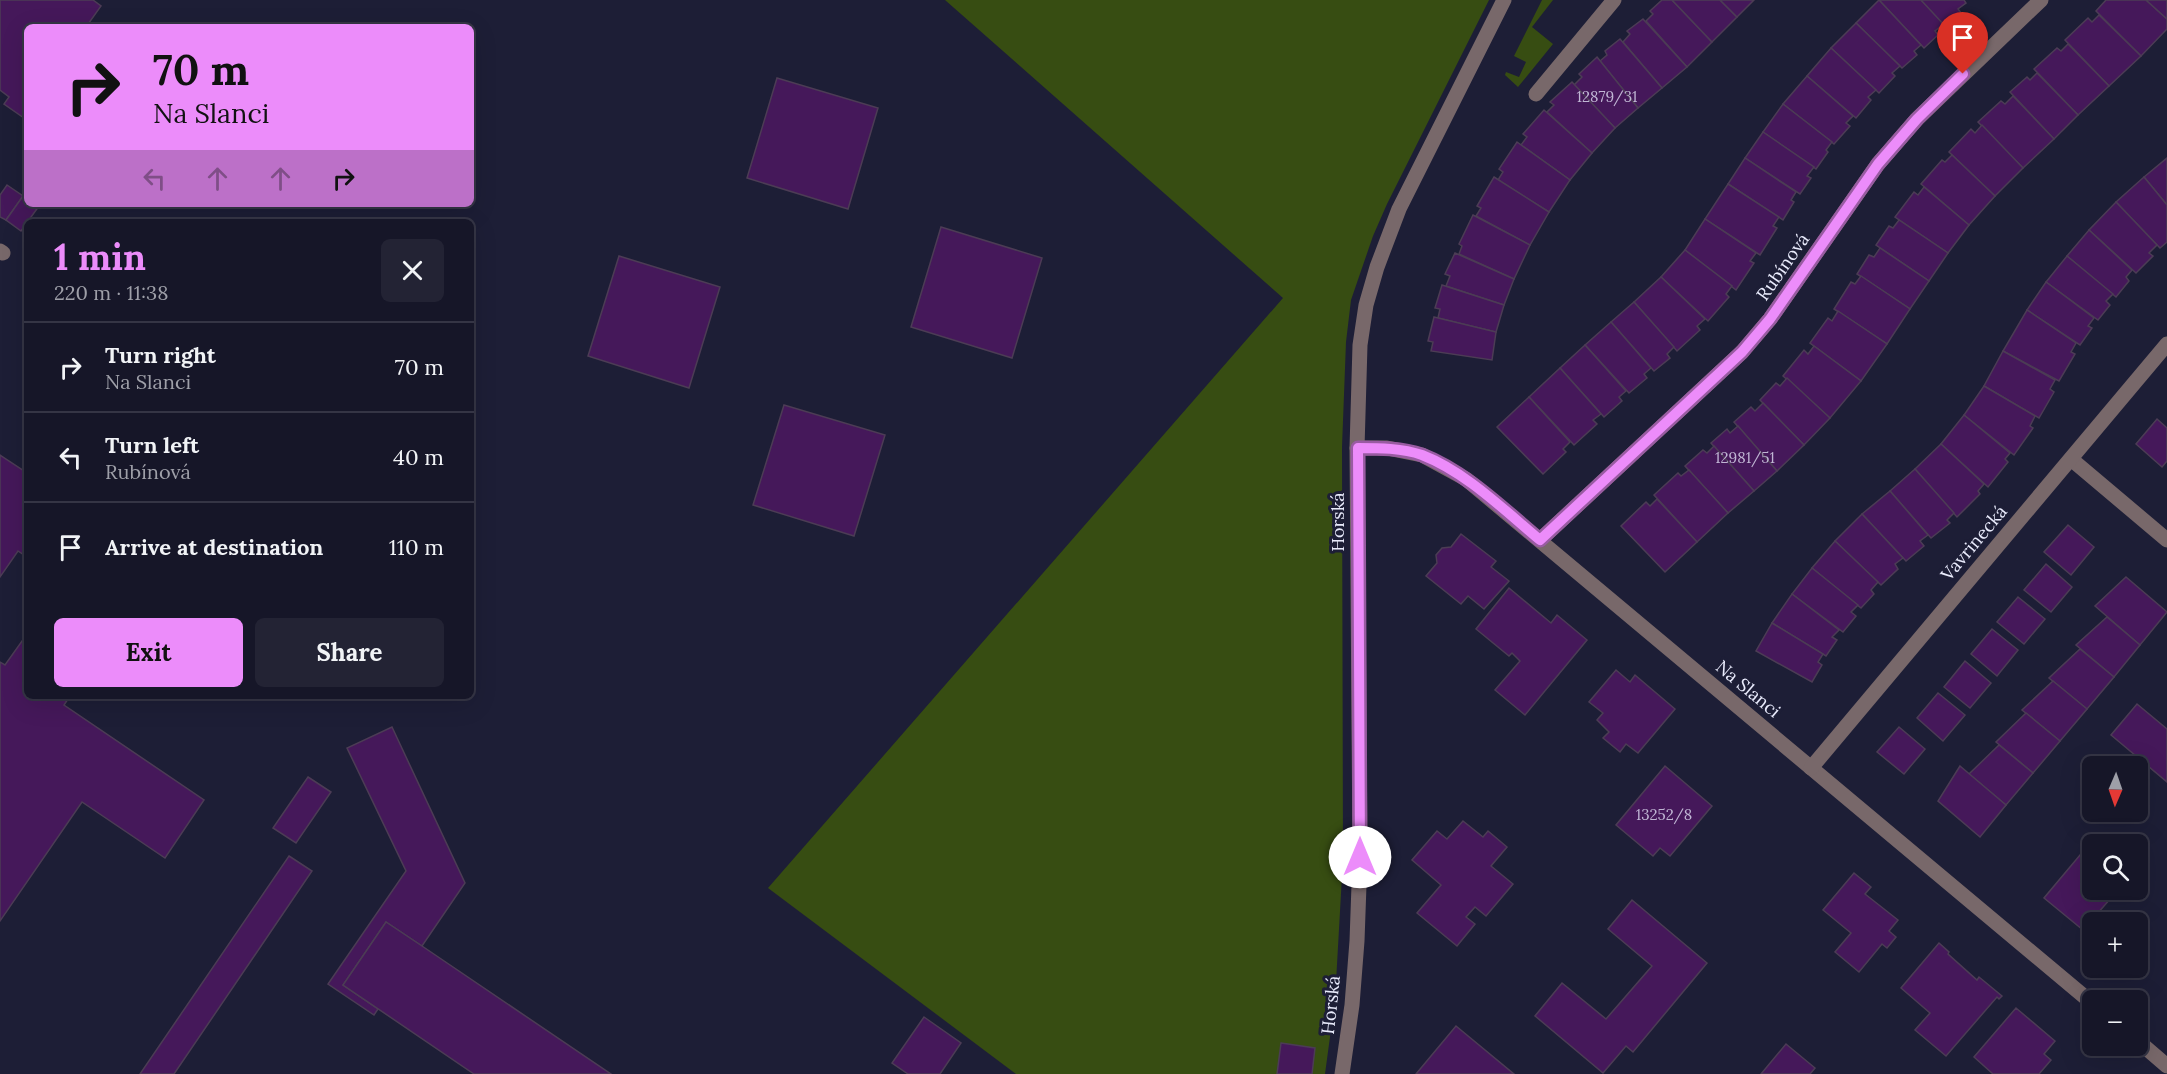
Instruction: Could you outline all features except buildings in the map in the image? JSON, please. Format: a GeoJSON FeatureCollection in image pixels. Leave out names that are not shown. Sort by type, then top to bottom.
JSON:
{"type":"FeatureCollection","features":[{"type":"Feature","properties":{"kind":"street","name":"Horská"},"geometry":{"type":"LineString","coordinates":[[1342,1074],[1352,1005],[1360,857],[1358,448],[1360,345],[1366,305],[1377,267],[1399,209],[1504,0]]}},
{"type":"Feature","properties":{"kind":"street"},"geometry":{"type":"LineString","coordinates":[[1536,94],[1614,0]]}},
{"type":"Feature","properties":{"kind":"street","name":"Rubínová"},"geometry":{"type":"LineString","coordinates":[[1540,540],[1742,352],[1770,319],[1878,164],[1917,119],[2041,0]]}},
{"type":"Feature","properties":{"kind":"street","name":"Vavrinecká"},"geometry":{"type":"LineString","coordinates":[[1811,768],[2167,344]]}},
{"type":"Feature","properties":{"kind":"street","name":"Na Slanci"},"geometry":{"type":"LineString","coordinates":[[1358,448],[1387,448],[1422,455],[1467,479],[2082,995]]}},
{"type":"Feature","properties":{"kind":"street"},"geometry":{"type":"LineString","coordinates":[[2071,459],[2167,540]]}},
{"type":"Feature","properties":{"kind":"street"},"geometry":{"type":"LineString","coordinates":[[2148,1050],[2167,1066]]}},
{"type":"Feature","properties":{"kind":"green space"},"geometry":{"type":"Polygon","coordinates":[[[945,0],[1489,0],[1387,204],[1373,236],[1351,300],[1346,342],[1342,447],[1343,858],[1335,1000],[1325,1074],[1016,1074],[768,888],[1283,298],[945,0]]]}},
{"type":"Feature","properties":{"kind":"green space"},"geometry":{"type":"Polygon","coordinates":[[[1542,0],[1553,0],[1532,27],[1553,44],[1518,87],[1505,75],[1506,72],[1519,77],[1526,62],[1514,56],[1542,0]]]}},
{"type":"Feature","properties":{"kind":"route"},"geometry":{"type":"LineString","coordinates":[[1360,857],[1358,448],[1387,448],[1422,455],[1467,479],[1540,540],[1742,352],[1770,319],[1878,164],[1917,119],[1963,74]]}}]}
